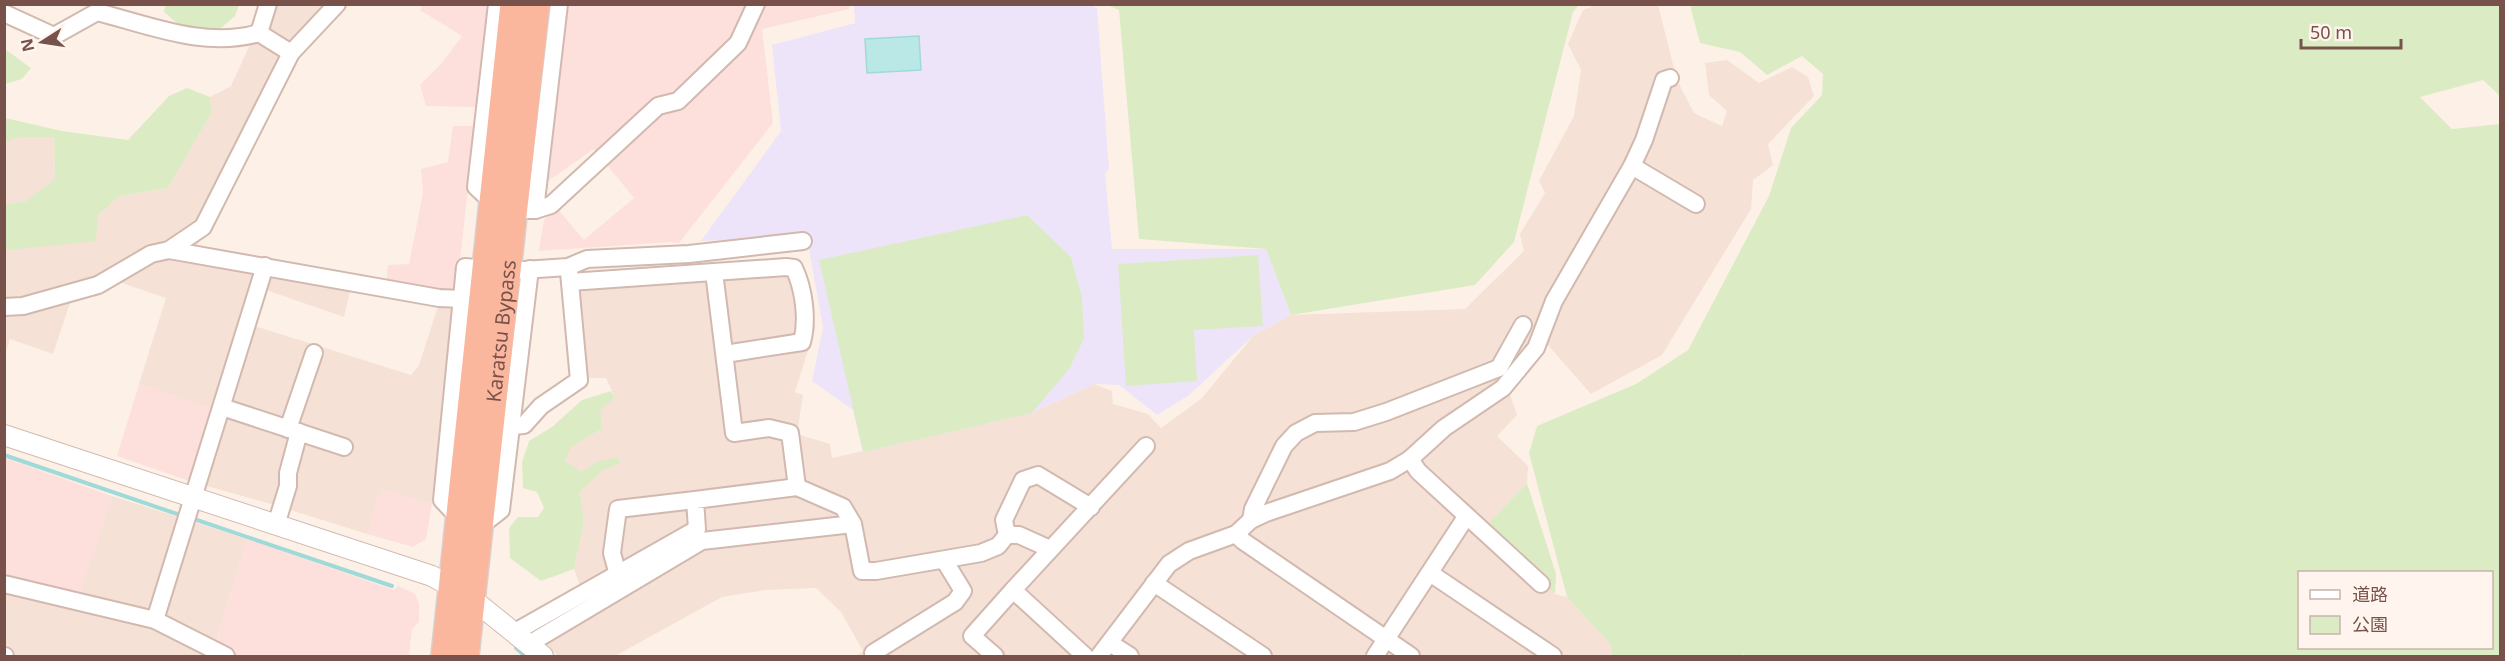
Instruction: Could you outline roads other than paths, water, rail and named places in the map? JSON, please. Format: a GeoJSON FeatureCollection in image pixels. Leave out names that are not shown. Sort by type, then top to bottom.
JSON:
{"type":"FeatureCollection","features":[{"type":"Feature","properties":{"kind":"highway","name":"Karatsu Bypass"},"geometry":{"type":"LineString","coordinates":[[514,4],[514,207]]}},
{"type":"Feature","properties":{"kind":"highway","name":"Karatsu Bypass"},"geometry":{"type":"LineString","coordinates":[[465,657],[462,592],[469,523],[507,270],[536,4]]}},
{"type":"Feature","properties":{"kind":"highway","name":"Karatsu Bypass"},"geometry":{"type":"LineString","coordinates":[[445,657],[462,592]]}},
{"type":"Feature","properties":{"kind":"street"},"geometry":{"type":"LineString","coordinates":[[259,33],[268,4]]}},
{"type":"Feature","properties":{"kind":"street"},"geometry":{"type":"LineString","coordinates":[[4,307],[23,306],[98,285],[151,254],[169,250],[203,227],[291,53],[337,4]]}},
{"type":"Feature","properties":{"kind":"street"},"geometry":{"type":"LineString","coordinates":[[497,4],[476,187],[514,207],[551,205],[658,106],[678,101],[738,43],[756,4]]}},
{"type":"Feature","properties":{"kind":"street"},"geometry":{"type":"LineString","coordinates":[[514,207],[559,4]]}},
{"type":"Feature","properties":{"kind":"street"},"geometry":{"type":"LineString","coordinates":[[4,13],[54,36],[97,12],[196,38],[244,38],[259,33]]}},
{"type":"Feature","properties":{"kind":"street"},"geometry":{"type":"LineString","coordinates":[[259,33],[291,53]]}},
{"type":"Feature","properties":{"kind":"street"},"geometry":{"type":"LineString","coordinates":[[1099,657],[1169,564],[1189,551],[1236,534],[1251,520],[1390,471],[1410,459],[1444,428],[1503,388],[1536,348],[1554,301],[1632,166],[1644,140],[1664,80],[1670,78]]}},
{"type":"Feature","properties":{"kind":"street"},"geometry":{"type":"LineString","coordinates":[[1632,166],[1696,204]]}},
{"type":"Feature","properties":{"kind":"street"},"geometry":{"type":"LineString","coordinates":[[569,274],[588,259],[689,254],[803,241]]}},
{"type":"Feature","properties":{"kind":"street"},"geometry":{"type":"LineString","coordinates":[[169,250],[439,298],[463,299]]}},
{"type":"Feature","properties":{"kind":"street"},"geometry":{"type":"LineString","coordinates":[[155,620],[265,266]]}},
{"type":"Feature","properties":{"kind":"street"},"geometry":{"type":"LineString","coordinates":[[507,270],[513,426],[501,510],[469,523],[442,500],[465,267],[569,274],[714,272],[794,268],[798,276],[807,326],[802,342],[725,354]]}},
{"type":"Feature","properties":{"kind":"street"},"geometry":{"type":"LineString","coordinates":[[714,272],[734,433],[769,428],[790,433],[797,487]]}},
{"type":"Feature","properties":{"kind":"street"},"geometry":{"type":"LineString","coordinates":[[513,426],[524,425],[541,406],[579,380],[569,274]]}},
{"type":"Feature","properties":{"kind":"street"},"geometry":{"type":"LineString","coordinates":[[1251,520],[1253,509],[1284,446],[1296,433],[1315,423],[1354,422],[1386,412],[1499,368],[1523,325]]}},
{"type":"Feature","properties":{"kind":"street"},"geometry":{"type":"LineString","coordinates":[[276,525],[288,486],[294,431],[314,353]]}},
{"type":"Feature","properties":{"kind":"street"},"geometry":{"type":"LineString","coordinates":[[222,407],[344,447]]}},
{"type":"Feature","properties":{"kind":"street"},"geometry":{"type":"LineString","coordinates":[[4,435],[190,510],[276,525],[432,576],[462,592],[529,644]]}},
{"type":"Feature","properties":{"kind":"street"},"geometry":{"type":"LineString","coordinates":[[995,657],[972,636],[1146,446]]}},
{"type":"Feature","properties":{"kind":"street"},"geometry":{"type":"LineString","coordinates":[[1410,459],[1418,471],[1466,517],[1541,584]]}},
{"type":"Feature","properties":{"kind":"street"},"geometry":{"type":"LineString","coordinates":[[1007,535],[1004,520],[1023,480],[1030,476],[1038,475],[1090,507]]}},
{"type":"Feature","properties":{"kind":"street"},"geometry":{"type":"LineString","coordinates":[[618,575],[612,554],[618,509],[797,487],[843,507],[853,524],[862,572],[981,553],[998,546],[1007,535]]}},
{"type":"Feature","properties":{"kind":"street"},"geometry":{"type":"LineString","coordinates":[[529,644],[618,575],[697,529],[695,500]]}},
{"type":"Feature","properties":{"kind":"street"},"geometry":{"type":"LineString","coordinates":[[1375,657],[1466,517]]}},
{"type":"Feature","properties":{"kind":"street"},"geometry":{"type":"LineString","coordinates":[[529,644],[702,541],[853,524]]}},
{"type":"Feature","properties":{"kind":"street"},"geometry":{"type":"LineString","coordinates":[[1236,534],[1243,542],[1411,657]]}},
{"type":"Feature","properties":{"kind":"street"},"geometry":{"type":"LineString","coordinates":[[1007,535],[1019,535],[1050,549]]}},
{"type":"Feature","properties":{"kind":"street"},"geometry":{"type":"LineString","coordinates":[[873,653],[954,602],[963,591],[944,560]]}},
{"type":"Feature","properties":{"kind":"street"},"geometry":{"type":"LineString","coordinates":[[1430,573],[1553,657]]}},
{"type":"Feature","properties":{"kind":"street"},"geometry":{"type":"LineString","coordinates":[[1154,583],[1263,657]]}},
{"type":"Feature","properties":{"kind":"street"},"geometry":{"type":"LineString","coordinates":[[4,584],[155,620],[226,657]]}},
{"type":"Feature","properties":{"kind":"street"},"geometry":{"type":"LineString","coordinates":[[1013,590],[1085,657]]}},
{"type":"Feature","properties":{"kind":"street"},"geometry":{"type":"LineString","coordinates":[[1110,643],[1130,657]]}},
{"type":"Feature","properties":{"kind":"water"},"geometry":{"type":"Polygon","coordinates":[[[919,36],[921,70],[867,73],[865,39],[919,36]]]}},
{"type":"Feature","properties":{"kind":"waterway"},"geometry":{"type":"LineString","coordinates":[[4,455],[183,516]]}},
{"type":"Feature","properties":{"kind":"waterway"},"geometry":{"type":"LineString","coordinates":[[191,518],[392,586]]}},
{"type":"Feature","properties":{"kind":"waterway"},"geometry":{"type":"LineString","coordinates":[[516,648],[525,656]]}}]}
